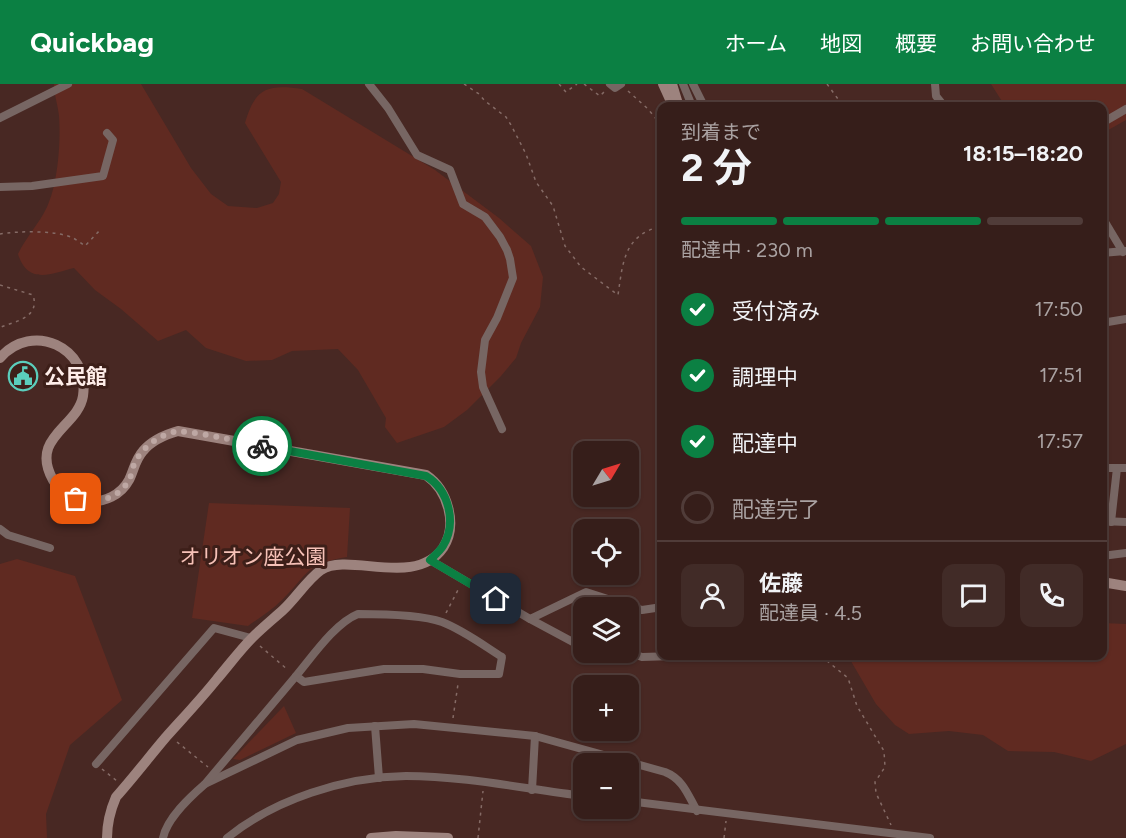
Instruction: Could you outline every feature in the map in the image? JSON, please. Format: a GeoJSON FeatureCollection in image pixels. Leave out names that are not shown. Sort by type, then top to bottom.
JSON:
{"type":"FeatureCollection","features":[{"type":"Feature","properties":{"kind":"street"},"geometry":{"type":"LineString","coordinates":[[0,118],[68,84]]}},
{"type":"Feature","properties":{"kind":"street"},"geometry":{"type":"LineString","coordinates":[[369,84],[383,101],[417,155],[450,170],[463,204],[485,217],[507,250],[513,278],[497,318],[485,340],[481,372],[483,387],[502,429]]}},
{"type":"Feature","properties":{"kind":"street"},"geometry":{"type":"LineString","coordinates":[[610,84],[615,88],[621,84]]}},
{"type":"Feature","properties":{"kind":"street"},"geometry":{"type":"LineString","coordinates":[[663,84],[671,102]]}},
{"type":"Feature","properties":{"kind":"street"},"geometry":{"type":"LineString","coordinates":[[672,84],[677,102]]}},
{"type":"Feature","properties":{"kind":"street"},"geometry":{"type":"LineString","coordinates":[[683,84],[690,102]]}},
{"type":"Feature","properties":{"kind":"street"},"geometry":{"type":"LineString","coordinates":[[693,84],[702,102]]}},
{"type":"Feature","properties":{"kind":"street"},"geometry":{"type":"LineString","coordinates":[[935,84],[936,96],[941,102]]}},
{"type":"Feature","properties":{"kind":"street"},"geometry":{"type":"LineString","coordinates":[[1107,120],[1126,109]]}},
{"type":"Feature","properties":{"kind":"street"},"geometry":{"type":"LineString","coordinates":[[0,187],[32,186],[103,176],[113,140],[107,133]]}},
{"type":"Feature","properties":{"kind":"street"},"geometry":{"type":"LineString","coordinates":[[1107,225],[1124,251],[1107,253]]}},
{"type":"Feature","properties":{"kind":"street"},"geometry":{"type":"LineString","coordinates":[[1107,322],[1126,319]]}},
{"type":"Feature","properties":{"kind":"street"},"geometry":{"type":"LineString","coordinates":[[0,358],[14,346],[36,340],[61,347],[71,354],[78,367],[83,396],[76,411],[53,436],[47,452],[50,474],[55,484],[68,496],[89,502],[113,497],[124,488],[135,463],[150,443],[163,435],[178,431],[426,476],[434,480],[443,493],[449,510],[448,536],[442,548],[430,560],[414,566],[393,568],[342,566],[322,570],[284,610],[251,638],[116,797],[110,811],[107,838]]}},
{"type":"Feature","properties":{"kind":"street"},"geometry":{"type":"LineString","coordinates":[[1122,468],[1107,522],[1126,522]]}},
{"type":"Feature","properties":{"kind":"street"},"geometry":{"type":"LineString","coordinates":[[0,529],[8,535],[50,548]]}},
{"type":"Feature","properties":{"kind":"street"},"geometry":{"type":"LineString","coordinates":[[1107,555],[1126,553]]}},
{"type":"Feature","properties":{"kind":"street"},"geometry":{"type":"LineString","coordinates":[[430,560],[573,642]]}},
{"type":"Feature","properties":{"kind":"street"},"geometry":{"type":"LineString","coordinates":[[1107,583],[1126,586]]}},
{"type":"Feature","properties":{"kind":"street"},"geometry":{"type":"LineString","coordinates":[[530,618],[586,592],[642,610],[657,608]]}},
{"type":"Feature","properties":{"kind":"street"},"geometry":{"type":"LineString","coordinates":[[163,838],[167,826],[188,800],[205,784],[214,771],[339,626],[353,616],[369,614],[441,622],[473,638],[502,657],[499,674],[384,669],[304,682],[296,676]]}},
{"type":"Feature","properties":{"kind":"street"},"geometry":{"type":"LineString","coordinates":[[96,764],[214,628],[251,638]]}},
{"type":"Feature","properties":{"kind":"street"},"geometry":{"type":"LineString","coordinates":[[639,656],[657,657]]}},
{"type":"Feature","properties":{"kind":"street"},"geometry":{"type":"LineString","coordinates":[[205,784],[297,740],[348,728],[414,724],[535,736],[675,776],[681,782],[697,811]]}},
{"type":"Feature","properties":{"kind":"street"},"geometry":{"type":"LineString","coordinates":[[375,726],[380,778]]}},
{"type":"Feature","properties":{"kind":"street"},"geometry":{"type":"LineString","coordinates":[[532,790],[535,736]]}},
{"type":"Feature","properties":{"kind":"street"},"geometry":{"type":"LineString","coordinates":[[227,838],[244,824],[300,797],[337,786],[380,778],[433,778],[573,795]]}},
{"type":"Feature","properties":{"kind":"street"},"geometry":{"type":"LineString","coordinates":[[639,803],[898,836],[930,838]]}},
{"type":"Feature","properties":{"kind":"street"},"geometry":{"type":"LineString","coordinates":[[371,838],[396,836],[448,838]]}},
{"type":"Feature","properties":{"kind":"path"},"geometry":{"type":"LineString","coordinates":[[464,84],[506,117],[526,154],[536,182],[553,206],[565,246],[581,267],[618,295],[622,262],[628,249],[637,237],[657,227]]}},
{"type":"Feature","properties":{"kind":"path"},"geometry":{"type":"LineString","coordinates":[[559,84],[566,92],[577,84]]}},
{"type":"Feature","properties":{"kind":"path"},"geometry":{"type":"LineString","coordinates":[[584,84],[600,96],[610,84]]}},
{"type":"Feature","properties":{"kind":"path"},"geometry":{"type":"LineString","coordinates":[[621,84],[657,120]]}},
{"type":"Feature","properties":{"kind":"path"},"geometry":{"type":"LineString","coordinates":[[827,84],[839,102]]}},
{"type":"Feature","properties":{"kind":"path"},"geometry":{"type":"LineString","coordinates":[[0,234],[30,231],[65,235],[86,246],[101,229]]}},
{"type":"Feature","properties":{"kind":"path"},"geometry":{"type":"LineString","coordinates":[[0,285],[33,295],[35,302],[33,311],[25,318],[1,327]]}},
{"type":"Feature","properties":{"kind":"path"},"geometry":{"type":"LineString","coordinates":[[441,622],[463,580]]}},
{"type":"Feature","properties":{"kind":"path"},"geometry":{"type":"LineString","coordinates":[[251,638],[296,676]]}},
{"type":"Feature","properties":{"kind":"path"},"geometry":{"type":"LineString","coordinates":[[826,660],[848,678],[857,706],[884,751],[885,767],[875,782],[876,793],[898,836]]}},
{"type":"Feature","properties":{"kind":"path"},"geometry":{"type":"LineString","coordinates":[[452,727],[460,674]]}},
{"type":"Feature","properties":{"kind":"path"},"geometry":{"type":"LineString","coordinates":[[168,735],[214,771]]}},
{"type":"Feature","properties":{"kind":"path"},"geometry":{"type":"LineString","coordinates":[[96,764],[125,787]]}},
{"type":"Feature","properties":{"kind":"path"},"geometry":{"type":"LineString","coordinates":[[478,838],[484,783]]}},
{"type":"Feature","properties":{"kind":"path"},"geometry":{"type":"LineString","coordinates":[[724,838],[727,814]]}},
{"type":"Feature","properties":{"kind":"green space"},"geometry":{"type":"Polygon","coordinates":[[[54,84],[141,84],[191,168],[211,194],[228,206],[257,208],[273,203],[279,194],[281,182],[245,123],[249,112],[258,96],[264,91],[279,87],[302,89],[435,170],[499,218],[531,246],[543,277],[540,307],[521,343],[516,358],[467,410],[444,427],[397,443],[385,427],[386,418],[358,370],[338,349],[292,351],[272,360],[246,361],[206,348],[186,330],[158,341],[95,290],[74,268],[57,273],[34,274],[22,264],[18,254],[47,207],[56,175],[60,126],[54,84]]]}},
{"type":"Feature","properties":{"kind":"green space"},"geometry":{"type":"Polygon","coordinates":[[[991,84],[1126,84],[1126,120],[1107,131],[1107,102],[1002,102],[991,84]]]}},
{"type":"Feature","properties":{"kind":"green space","name":"オリオン座公園"},"geometry":{"type":"Polygon","coordinates":[[[209,503],[350,508],[347,557],[315,566],[278,604],[248,626],[192,618],[209,503]]]}},
{"type":"Feature","properties":{"kind":"green space"},"geometry":{"type":"Polygon","coordinates":[[[17,559],[75,576],[122,700],[70,745],[46,814],[47,838],[0,838],[0,564],[17,559]]]}},
{"type":"Feature","properties":{"kind":"green space"},"geometry":{"type":"Polygon","coordinates":[[[1107,623],[1126,624],[1126,744],[1091,761],[1054,752],[1008,751],[983,735],[949,731],[909,734],[895,725],[876,704],[850,660],[1107,660],[1107,623]]]}},
{"type":"Feature","properties":{"kind":"green space"},"geometry":{"type":"Polygon","coordinates":[[[284,706],[296,733],[240,760],[233,759],[284,706]]]}},
{"type":"Feature","properties":{"kind":"way so far"},"geometry":{"type":"LineString","coordinates":[[76,499],[89,502],[113,497],[124,488],[141,453],[150,443],[163,435],[178,431],[262,446]]}},
{"type":"Feature","properties":{"kind":"place","name":"公民館"},"geometry":{"type":"Point","coordinates":[23,376]}},
{"type":"Feature","properties":{"kind":"route"},"geometry":{"type":"LineString","coordinates":[[262,446],[426,476],[434,480],[443,493],[449,510],[450,525],[442,548],[430,560],[496,599]]}}]}
